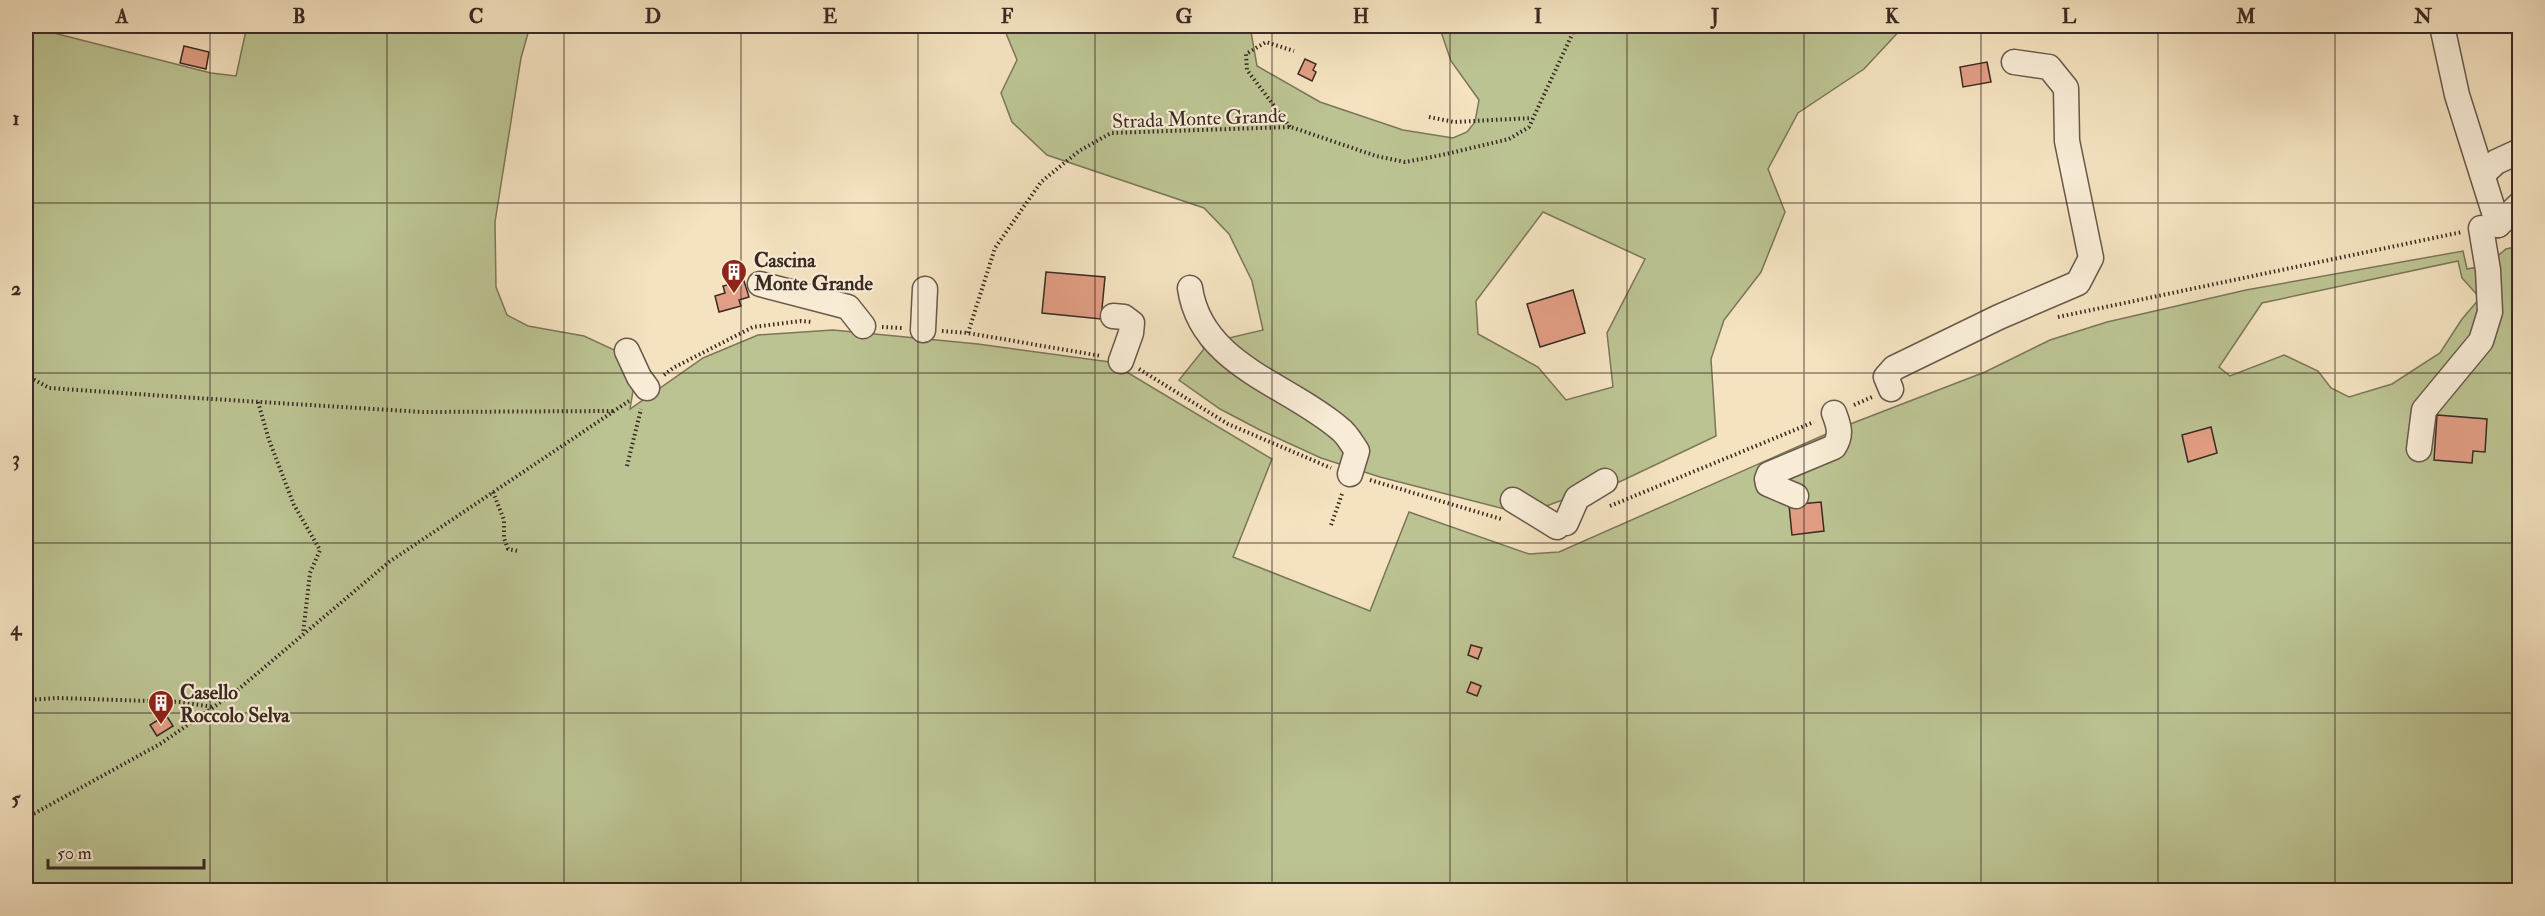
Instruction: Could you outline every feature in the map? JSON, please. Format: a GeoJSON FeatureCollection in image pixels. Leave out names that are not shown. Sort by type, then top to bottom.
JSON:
{"type":"FeatureCollection","features":[{"type":"Feature","properties":{"kind":"street"},"geometry":{"type":"LineString","coordinates":[[2419,450],[2424,410],[2481,341],[2490,312],[2488,270],[2499,225],[2457,95],[2442,26]]}},
{"type":"Feature","properties":{"kind":"street"},"geometry":{"type":"LineString","coordinates":[[1891,389],[1886,377],[1894,368],[1978,327],[2078,283],[2091,258],[2082,202],[2067,141],[2066,88],[2049,67],[2014,62]]}},
{"type":"Feature","properties":{"kind":"street"},"geometry":{"type":"LineString","coordinates":[[2483,174],[2496,162],[2520,151]]}},
{"type":"Feature","properties":{"kind":"street"},"geometry":{"type":"LineString","coordinates":[[2499,225],[2520,204]]}},
{"type":"Feature","properties":{"kind":"street"},"geometry":{"type":"LineString","coordinates":[[760,284],[848,307],[863,326]]}},
{"type":"Feature","properties":{"kind":"street"},"geometry":{"type":"LineString","coordinates":[[1190,288],[1192,303],[1205,332],[1232,359],[1341,430],[1357,451],[1350,474]]}},
{"type":"Feature","properties":{"kind":"street"},"geometry":{"type":"LineString","coordinates":[[923,330],[925,289]]}},
{"type":"Feature","properties":{"kind":"street"},"geometry":{"type":"LineString","coordinates":[[1113,316],[1124,317],[1132,323],[1131,333],[1121,361]]}},
{"type":"Feature","properties":{"kind":"street"},"geometry":{"type":"LineString","coordinates":[[627,351],[639,377],[647,388]]}},
{"type":"Feature","properties":{"kind":"street"},"geometry":{"type":"LineString","coordinates":[[1796,496],[1768,484],[1769,474],[1834,447],[1838,441],[1840,428],[1834,413]]}},
{"type":"Feature","properties":{"kind":"street"},"geometry":{"type":"LineString","coordinates":[[1513,500],[1562,525],[1577,498],[1605,481]]}},
{"type":"Feature","properties":{"kind":"path","name":"Strada Monte Grande"},"geometry":{"type":"LineString","coordinates":[[968,333],[995,248],[1041,182],[1079,151],[1111,134],[1290,127],[1376,156],[1405,162],[1509,139],[1529,127],[1576,26]]}},
{"type":"Feature","properties":{"kind":"path"},"geometry":{"type":"LineString","coordinates":[[1290,127],[1247,70],[1246,54],[1266,42],[1294,51]]}},
{"type":"Feature","properties":{"kind":"path"},"geometry":{"type":"LineString","coordinates":[[1429,117],[1454,122],[1533,118]]}},
{"type":"Feature","properties":{"kind":"path"},"geometry":{"type":"LineString","coordinates":[[26,375],[49,388],[258,402],[423,412],[615,411]]}},
{"type":"Feature","properties":{"kind":"path"},"geometry":{"type":"LineString","coordinates":[[627,466],[632,437],[647,388]]}},
{"type":"Feature","properties":{"kind":"path"},"geometry":{"type":"LineString","coordinates":[[258,402],[269,440],[294,505],[320,550],[310,573],[303,635]]}},
{"type":"Feature","properties":{"kind":"path"},"geometry":{"type":"LineString","coordinates":[[1331,525],[1350,474]]}},
{"type":"Feature","properties":{"kind":"path"},"geometry":{"type":"LineString","coordinates":[[493,492],[504,520],[504,538],[508,549],[518,551]]}},
{"type":"Feature","properties":{"kind":"path"},"geometry":{"type":"LineString","coordinates":[[26,700],[59,698],[180,702],[214,707],[160,744],[26,818]]}},
{"type":"Feature","properties":{"kind":"green space"},"geometry":{"type":"Polygon","coordinates":[[[26,26],[44,26],[42,30],[211,73],[236,76],[247,26],[530,26],[521,58],[495,222],[496,287],[507,315],[528,326],[584,336],[623,354],[635,379],[630,409],[703,358],[758,335],[833,330],[978,344],[1110,362],[1272,459],[1233,557],[1370,611],[1409,512],[1529,554],[1559,552],[1840,428],[1985,372],[2050,340],[2107,322],[2246,290],[2463,251],[2467,269],[2487,265],[2506,249],[2519,246],[2519,890],[26,890],[26,26]],[[2458,261],[2262,303],[2219,367],[2230,376],[2284,355],[2318,371],[2331,388],[2349,397],[2392,384],[2440,353],[2462,319],[2480,298],[2462,278],[2458,261]]]}},
{"type":"Feature","properties":{"kind":"green space"},"geometry":{"type":"Polygon","coordinates":[[[1003,26],[1250,26],[1257,66],[1320,102],[1403,130],[1453,138],[1467,132],[1475,122],[1479,100],[1451,61],[1439,26],[1904,26],[1864,69],[1798,113],[1768,169],[1785,212],[1761,272],[1724,320],[1711,359],[1716,436],[1592,495],[1571,497],[1524,514],[1380,477],[1321,458],[1220,409],[1179,380],[1204,349],[1187,316],[1182,279],[1198,280],[1201,302],[1225,339],[1263,330],[1252,281],[1229,234],[1204,208],[1047,155],[1012,122],[1001,93],[1017,60],[1003,26]],[[1543,212],[1476,301],[1478,334],[1538,367],[1566,400],[1613,387],[1607,333],[1645,259],[1543,212]]]}},
{"type":"Feature","properties":{"kind":"building"},"geometry":{"type":"Polygon","coordinates":[[[184,46],[209,52],[206,69],[180,63],[184,46]]]}},
{"type":"Feature","properties":{"kind":"building"},"geometry":{"type":"Polygon","coordinates":[[[1305,59],[1316,64],[1313,70],[1316,72],[1312,81],[1298,74],[1305,59]]]}},
{"type":"Feature","properties":{"kind":"building"},"geometry":{"type":"Polygon","coordinates":[[[1987,62],[1991,82],[1963,87],[1960,67],[1987,62]]]}},
{"type":"Feature","properties":{"kind":"building"},"geometry":{"type":"Polygon","coordinates":[[[1046,272],[1105,277],[1101,319],[1042,313],[1046,272]]]}},
{"type":"Feature","properties":{"kind":"building","name":"Cascina Monte Grande"},"geometry":{"type":"Polygon","coordinates":[[[744,281],[749,297],[739,300],[741,306],[719,312],[715,296],[725,293],[723,286],[744,281]]]}},
{"type":"Feature","properties":{"kind":"building"},"geometry":{"type":"Polygon","coordinates":[[[1573,290],[1585,333],[1540,347],[1527,304],[1573,290]]]}},
{"type":"Feature","properties":{"kind":"building"},"geometry":{"type":"Polygon","coordinates":[[[2437,415],[2487,419],[2485,452],[2473,451],[2472,463],[2434,460],[2437,415]]]}},
{"type":"Feature","properties":{"kind":"building"},"geometry":{"type":"Polygon","coordinates":[[[2211,427],[2217,453],[2188,462],[2182,435],[2211,427]]]}},
{"type":"Feature","properties":{"kind":"building"},"geometry":{"type":"Polygon","coordinates":[[[1821,502],[1824,531],[1792,535],[1789,505],[1821,502]]]}},
{"type":"Feature","properties":{"kind":"building"},"geometry":{"type":"Polygon","coordinates":[[[1471,645],[1482,648],[1478,659],[1468,655],[1471,645]]]}},
{"type":"Feature","properties":{"kind":"building"},"geometry":{"type":"Polygon","coordinates":[[[1471,682],[1481,686],[1477,696],[1467,692],[1471,682]]]}},
{"type":"Feature","properties":{"kind":"building","name":"Casello Roccolo Selva"},"geometry":{"type":"Polygon","coordinates":[[[166,715],[173,726],[157,736],[150,725],[166,715]]]}},
{"type":"Feature","properties":{"kind":"place","name":"Cascina Monte Grande"},"geometry":{"type":"Point","coordinates":[734,295]}},
{"type":"Feature","properties":{"kind":"place","name":"Casello Roccolo Selva"},"geometry":{"type":"Point","coordinates":[161,726]}}]}
